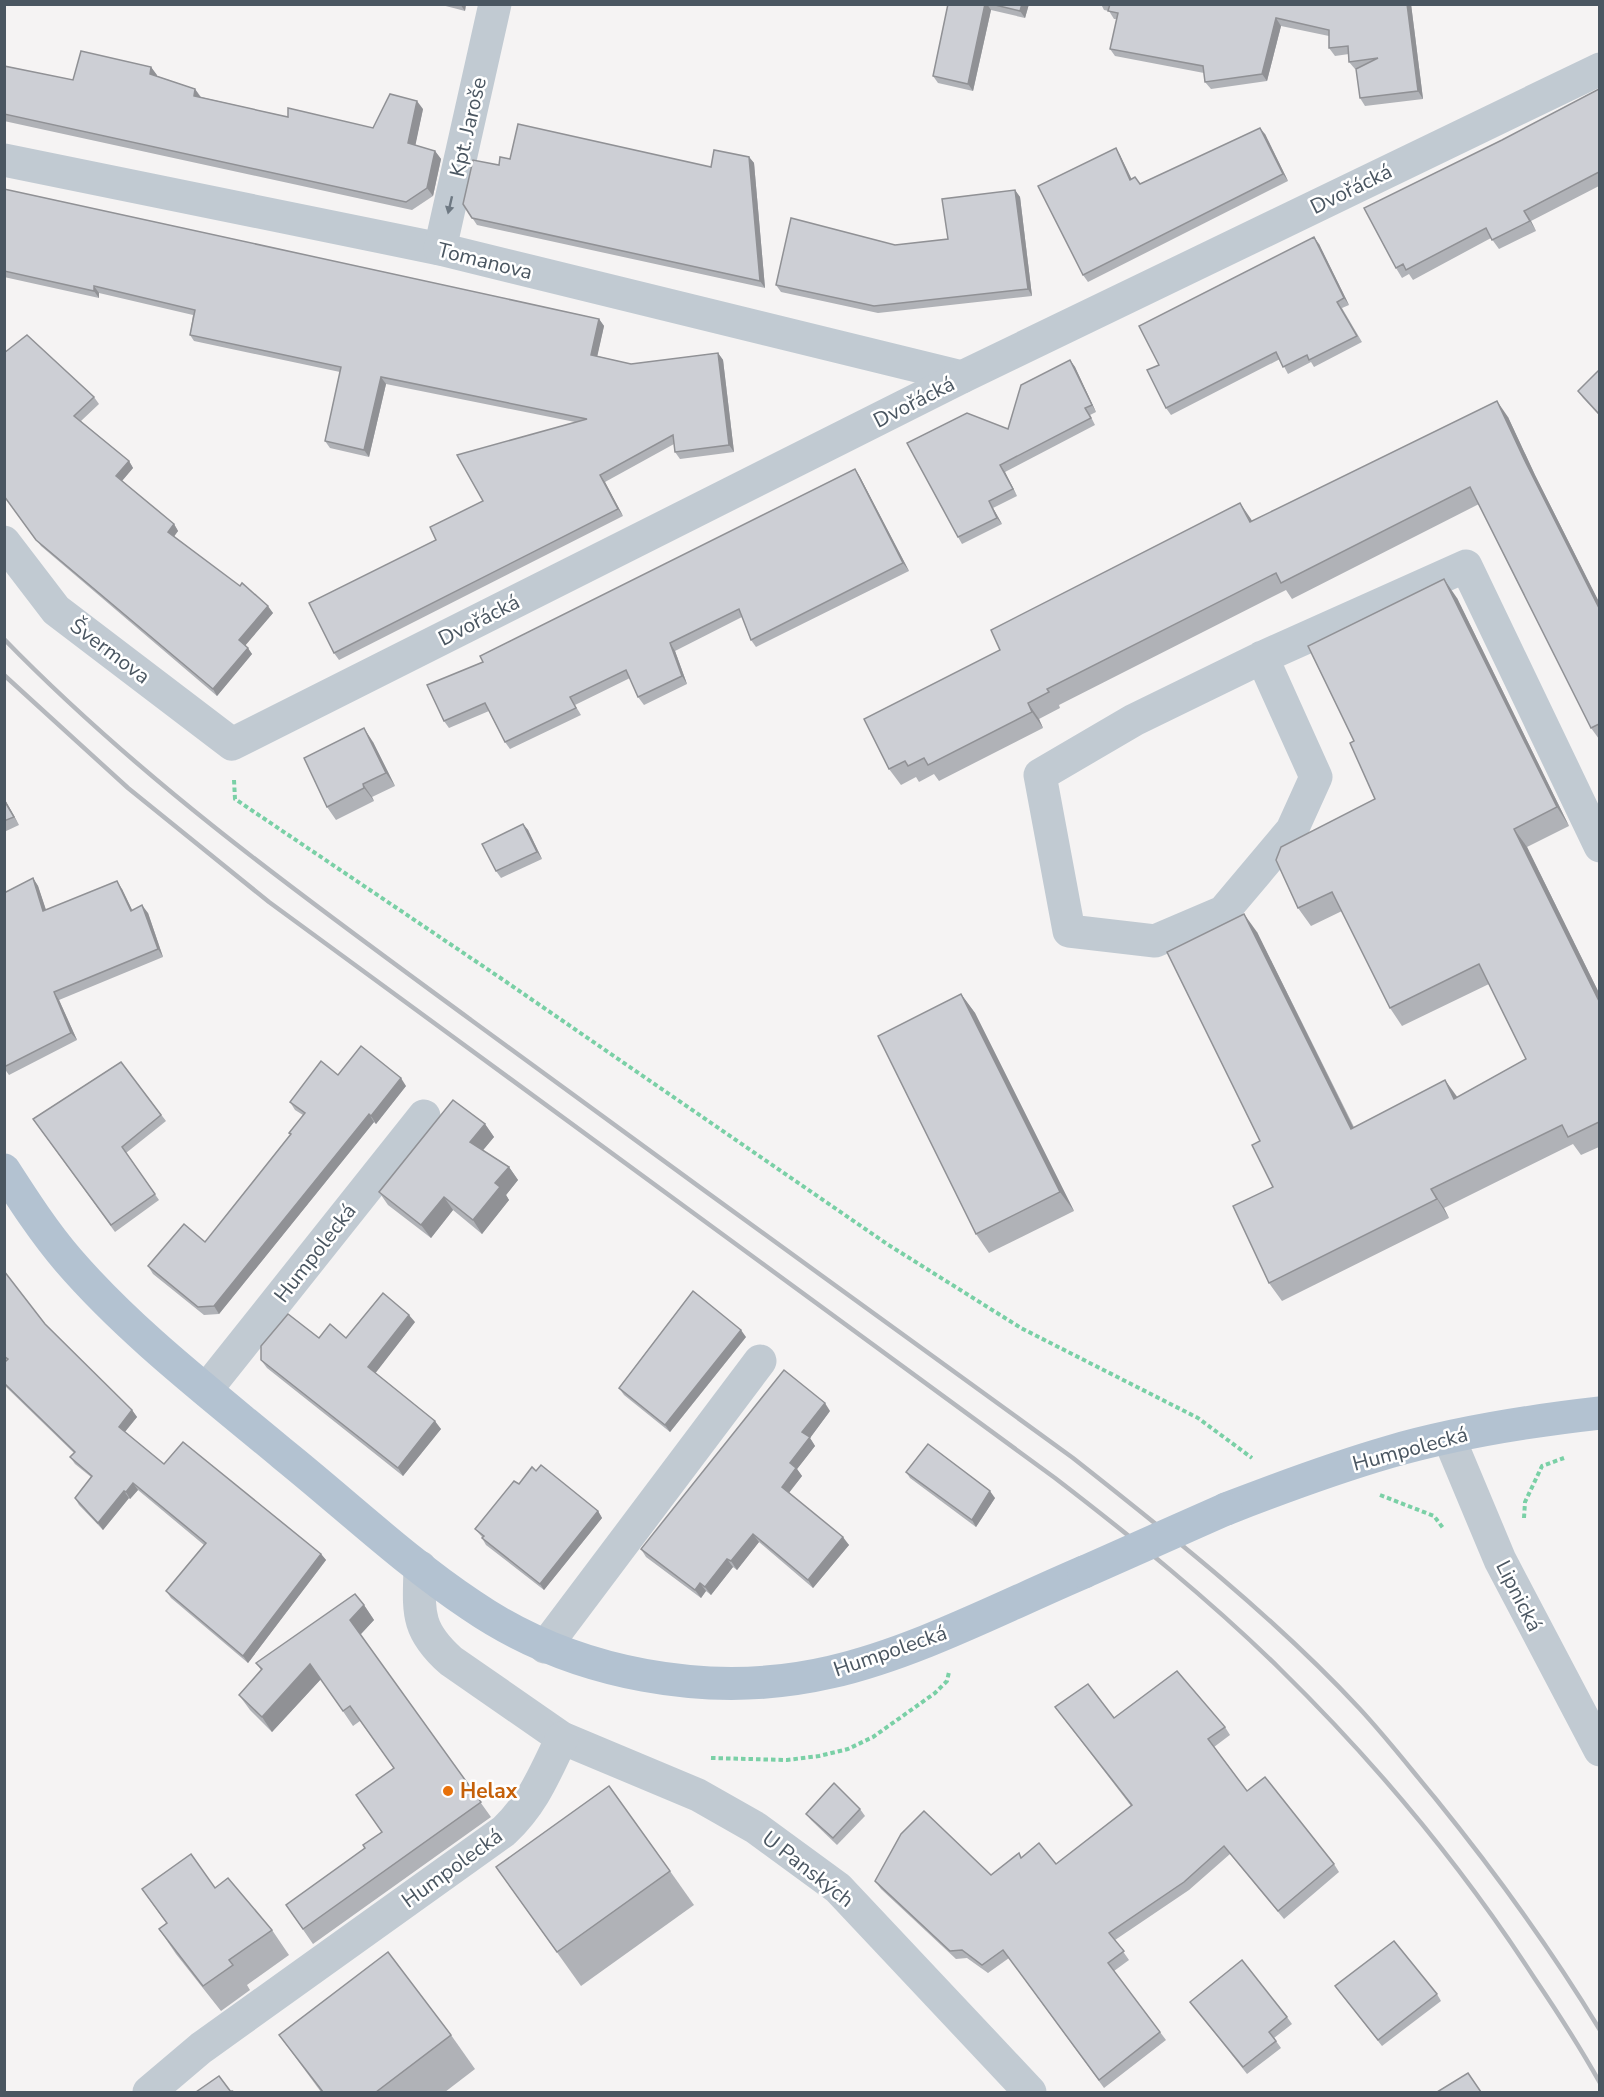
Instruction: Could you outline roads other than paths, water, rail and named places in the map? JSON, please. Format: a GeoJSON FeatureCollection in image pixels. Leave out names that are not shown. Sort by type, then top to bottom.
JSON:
{"type":"FeatureCollection","features":[{"type":"Feature","properties":{"kind":"main road","name":"Humpolecká"},"geometry":{"type":"LineString","coordinates":[[4,1170],[27,1207],[67,1258],[106,1301],[155,1347],[420,1567],[471,1605],[545,1647],[627,1671],[674,1680],[751,1682],[792,1679],[869,1662],[932,1638],[1226,1509],[1290,1484],[1390,1452],[1449,1438],[1502,1427],[1599,1413]]}},
{"type":"Feature","properties":{"kind":"street","name":"Kpt. Jaroše"},"geometry":{"type":"LineString","coordinates":[[440,249],[495,4]]}},
{"type":"Feature","properties":{"kind":"street","name":"Dvořácká"},"geometry":{"type":"LineString","coordinates":[[232,744],[963,377],[1599,69]]}},
{"type":"Feature","properties":{"kind":"street","name":"Tomanova"},"geometry":{"type":"LineString","coordinates":[[4,160],[440,249],[963,377]]}},
{"type":"Feature","properties":{"kind":"street","name":"Švermova"},"geometry":{"type":"LineString","coordinates":[[4,542],[56,610],[232,744]]}},
{"type":"Feature","properties":{"kind":"street"},"geometry":{"type":"LineString","coordinates":[[1262,657],[1316,777],[1292,830],[1223,912],[1155,941],[1069,931],[1040,775],[1134,720],[1262,657],[1466,566],[1599,846]]}},
{"type":"Feature","properties":{"kind":"street","name":"Humpolecká"},"geometry":{"type":"LineString","coordinates":[[206,1390],[424,1116]]}},
{"type":"Feature","properties":{"kind":"street"},"geometry":{"type":"LineString","coordinates":[[545,1647],[760,1360]]}},
{"type":"Feature","properties":{"kind":"street","name":"Lipnická"},"geometry":{"type":"LineString","coordinates":[[1449,1438],[1500,1560],[1599,1750]]}},
{"type":"Feature","properties":{"kind":"street"},"geometry":{"type":"LineString","coordinates":[[420,1567],[419,1612],[424,1631],[437,1648],[451,1661],[562,1738]]}},
{"type":"Feature","properties":{"kind":"street","name":"Humpolecká"},"geometry":{"type":"LineString","coordinates":[[149,2092],[201,2048],[504,1831],[533,1798],[562,1738]]}},
{"type":"Feature","properties":{"kind":"street","name":"U Panských"},"geometry":{"type":"LineString","coordinates":[[562,1738],[698,1795],[756,1828],[838,1888],[1030,2092]]}},
{"type":"Feature","properties":{"kind":"railway"},"geometry":{"type":"LineString","coordinates":[[4,639],[114,743],[171,792],[289,885],[696,1185],[1073,1458],[1257,1609],[1359,1708],[1435,1798],[1522,1911],[1600,2030]]}},
{"type":"Feature","properties":{"kind":"railway"},"geometry":{"type":"LineString","coordinates":[[4,675],[128,788],[269,902],[1055,1478],[1199,1594],[1316,1705],[1384,1779],[1448,1856],[1507,1937],[1569,2030],[1600,2083]]}},
{"type":"Feature","properties":{"kind":"place","name":"Helax"},"geometry":{"type":"Point","coordinates":[448,1791]}}]}
